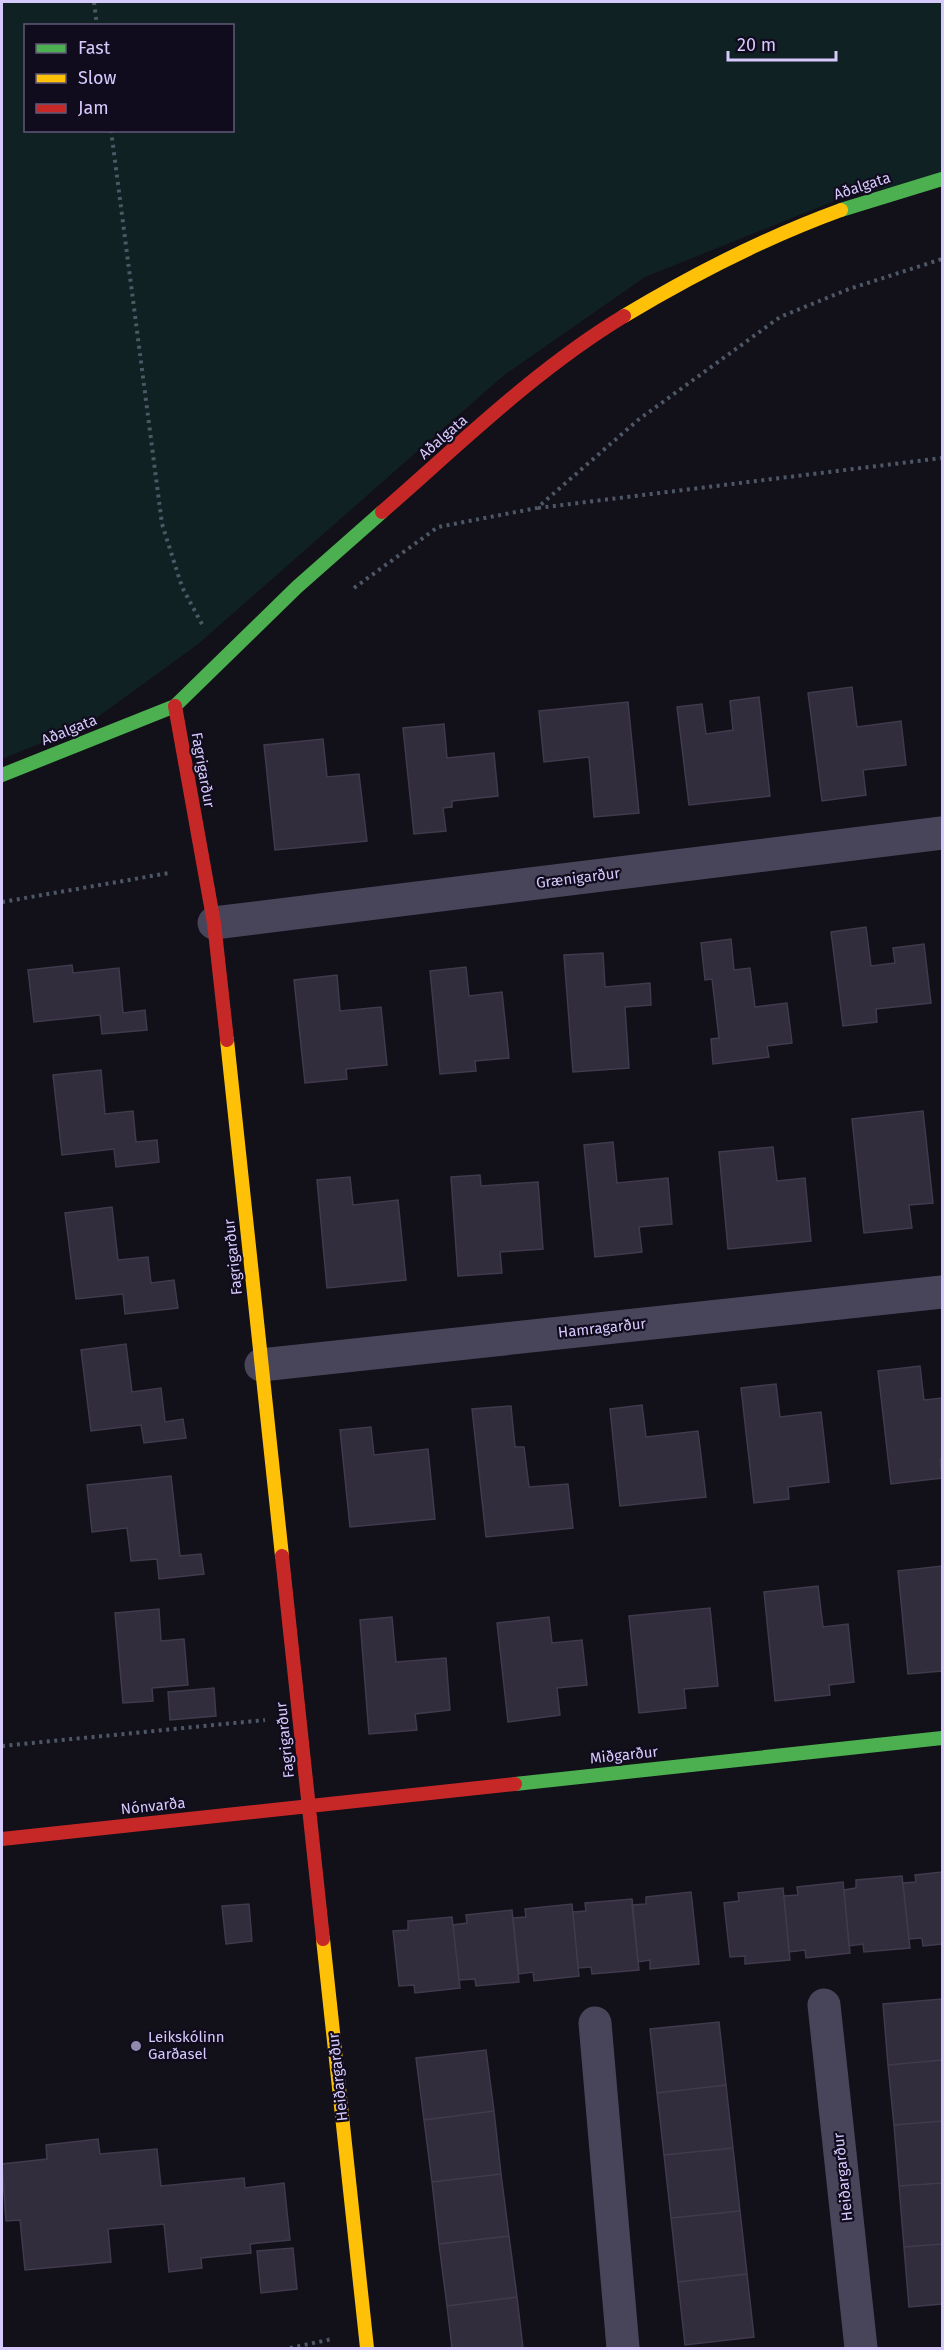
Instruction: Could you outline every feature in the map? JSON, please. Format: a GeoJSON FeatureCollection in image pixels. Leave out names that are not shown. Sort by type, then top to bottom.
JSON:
{"type":"FeatureCollection","features":[{"type":"Feature","properties":{"kind":"street","name":"Aðalgata"},"geometry":{"type":"LineString","coordinates":[[2,775],[175,706],[221,658],[297,587],[515,395],[618,320],[673,287],[787,230],[858,204],[942,179]]}},
{"type":"Feature","properties":{"kind":"street","name":"Fagrigarður"},"geometry":{"type":"LineString","coordinates":[[175,706],[214,923],[309,1806]]}},
{"type":"Feature","properties":{"kind":"street","name":"Grænigarður"},"geometry":{"type":"LineString","coordinates":[[214,923],[942,833]]}},
{"type":"Feature","properties":{"kind":"street","name":"Hamragarður"},"geometry":{"type":"LineString","coordinates":[[261,1365],[942,1292]]}},
{"type":"Feature","properties":{"kind":"street","name":"Miðgarður"},"geometry":{"type":"LineString","coordinates":[[309,1806],[942,1738]]}},
{"type":"Feature","properties":{"kind":"street","name":"Nónvarða"},"geometry":{"type":"LineString","coordinates":[[2,1839],[309,1806]]}},
{"type":"Feature","properties":{"kind":"street","name":"Heiðargarður"},"geometry":{"type":"LineString","coordinates":[[309,1806],[367,2349]]}},
{"type":"Feature","properties":{"kind":"street","name":"Heiðargarður"},"geometry":{"type":"LineString","coordinates":[[824,2005],[861,2349]]}},
{"type":"Feature","properties":{"kind":"street"},"geometry":{"type":"LineString","coordinates":[[595,2024],[623,2349]]}},
{"type":"Feature","properties":{"kind":"path"},"geometry":{"type":"LineString","coordinates":[[94,2],[98,24]]}},
{"type":"Feature","properties":{"kind":"path"},"geometry":{"type":"LineString","coordinates":[[111,132],[162,524],[182,587],[221,658]]}},
{"type":"Feature","properties":{"kind":"path"},"geometry":{"type":"LineString","coordinates":[[537,508],[638,420],[780,317],[849,289],[942,259]]}},
{"type":"Feature","properties":{"kind":"path"},"geometry":{"type":"LineString","coordinates":[[345,594],[438,527],[537,508],[942,458]]}},
{"type":"Feature","properties":{"kind":"path"},"geometry":{"type":"LineString","coordinates":[[2,902],[204,866]]}},
{"type":"Feature","properties":{"kind":"path"},"geometry":{"type":"LineString","coordinates":[[2,1746],[299,1717]]}},
{"type":"Feature","properties":{"kind":"path"},"geometry":{"type":"LineString","coordinates":[[290,2349],[365,2331]]}},
{"type":"Feature","properties":{"kind":"shaded area"},"geometry":{"type":"Polygon","coordinates":[[[2,2],[942,2],[942,177],[847,196],[645,277],[503,376],[197,645],[88,724],[2,759],[2,2]]]}},
{"type":"Feature","properties":{"kind":"building"},"geometry":{"type":"Polygon","coordinates":[[[852,687],[857,727],[901,721],[906,765],[863,770],[866,795],[822,801],[808,693],[852,687]]]}},
{"type":"Feature","properties":{"kind":"building"},"geometry":{"type":"Polygon","coordinates":[[[759,697],[770,796],[689,805],[677,707],[702,704],[706,734],[733,730],[730,701],[759,697]]]}},
{"type":"Feature","properties":{"kind":"building"},"geometry":{"type":"Polygon","coordinates":[[[628,702],[639,813],[594,817],[589,757],[544,762],[539,711],[628,702]]]}},
{"type":"Feature","properties":{"kind":"building"},"geometry":{"type":"Polygon","coordinates":[[[444,724],[447,758],[494,753],[498,796],[452,801],[452,807],[443,808],[446,831],[414,834],[403,728],[444,724]]]}},
{"type":"Feature","properties":{"kind":"building"},"geometry":{"type":"Polygon","coordinates":[[[323,739],[327,777],[359,774],[367,841],[275,850],[264,745],[323,739]]]}},
{"type":"Feature","properties":{"kind":"building"},"geometry":{"type":"Polygon","coordinates":[[[866,927],[871,966],[895,963],[893,948],[924,944],[931,1003],[876,1009],[877,1022],[843,1026],[831,932],[866,927]]]}},
{"type":"Feature","properties":{"kind":"building"},"geometry":{"type":"Polygon","coordinates":[[[731,939],[734,970],[750,968],[755,1007],[787,1003],[792,1043],[767,1046],[769,1057],[713,1064],[711,1039],[719,1038],[712,979],[705,980],[701,943],[731,939]]]}},
{"type":"Feature","properties":{"kind":"building"},"geometry":{"type":"Polygon","coordinates":[[[603,953],[605,987],[650,983],[651,1005],[625,1007],[629,1068],[573,1072],[564,955],[603,953]]]}},
{"type":"Feature","properties":{"kind":"building"},"geometry":{"type":"Polygon","coordinates":[[[72,965],[73,973],[119,968],[123,1013],[145,1010],[147,1030],[102,1034],[100,1015],[34,1022],[28,970],[72,965]]]}},
{"type":"Feature","properties":{"kind":"building"},"geometry":{"type":"Polygon","coordinates":[[[466,967],[469,996],[502,992],[509,1058],[475,1061],[476,1071],[440,1074],[430,971],[466,967]]]}},
{"type":"Feature","properties":{"kind":"building"},"geometry":{"type":"Polygon","coordinates":[[[337,975],[340,1011],[381,1007],[387,1065],[346,1069],[347,1079],[305,1083],[294,980],[337,975]]]}},
{"type":"Feature","properties":{"kind":"building"},"geometry":{"type":"Polygon","coordinates":[[[101,1070],[105,1114],[133,1111],[136,1142],[157,1140],[159,1162],[116,1167],[114,1149],[62,1155],[53,1075],[101,1070]]]}},
{"type":"Feature","properties":{"kind":"building"},"geometry":{"type":"Polygon","coordinates":[[[923,1111],[933,1203],[909,1205],[912,1228],[864,1233],[852,1119],[923,1111]]]}},
{"type":"Feature","properties":{"kind":"building"},"geometry":{"type":"Polygon","coordinates":[[[613,1142],[617,1183],[668,1178],[672,1224],[639,1227],[642,1252],[595,1257],[584,1145],[613,1142]]]}},
{"type":"Feature","properties":{"kind":"building"},"geometry":{"type":"Polygon","coordinates":[[[773,1147],[777,1181],[805,1178],[811,1241],[728,1249],[719,1152],[773,1147]]]}},
{"type":"Feature","properties":{"kind":"building"},"geometry":{"type":"Polygon","coordinates":[[[480,1175],[481,1186],[538,1182],[543,1249],[500,1252],[502,1273],[458,1276],[451,1177],[480,1175]]]}},
{"type":"Feature","properties":{"kind":"building"},"geometry":{"type":"Polygon","coordinates":[[[350,1177],[353,1205],[398,1200],[406,1280],[327,1288],[317,1180],[350,1177]]]}},
{"type":"Feature","properties":{"kind":"building"},"geometry":{"type":"Polygon","coordinates":[[[112,1207],[118,1260],[148,1257],[151,1283],[174,1280],[178,1308],[125,1314],[123,1294],[76,1299],[65,1213],[112,1207]]]}},
{"type":"Feature","properties":{"kind":"building"},"geometry":{"type":"Polygon","coordinates":[[[126,1344],[132,1392],[161,1388],[165,1422],[183,1419],[186,1438],[144,1443],[141,1425],[91,1431],[81,1350],[126,1344]]]}},
{"type":"Feature","properties":{"kind":"building"},"geometry":{"type":"Polygon","coordinates":[[[920,1366],[924,1400],[942,1398],[942,1459],[940,1459],[942,1478],[891,1484],[878,1371],[920,1366]]]}},
{"type":"Feature","properties":{"kind":"building"},"geometry":{"type":"Polygon","coordinates":[[[776,1384],[780,1417],[821,1412],[829,1482],[788,1487],[789,1499],[754,1503],[741,1388],[776,1384]]]}},
{"type":"Feature","properties":{"kind":"building"},"geometry":{"type":"Polygon","coordinates":[[[642,1405],[646,1437],[698,1431],[706,1497],[620,1506],[610,1409],[642,1405]]]}},
{"type":"Feature","properties":{"kind":"building"},"geometry":{"type":"Polygon","coordinates":[[[511,1406],[515,1447],[524,1447],[529,1487],[568,1484],[573,1528],[486,1537],[472,1409],[511,1406]]]}},
{"type":"Feature","properties":{"kind":"building"},"geometry":{"type":"Polygon","coordinates":[[[371,1427],[374,1455],[428,1449],[435,1519],[350,1527],[340,1430],[371,1427]]]}},
{"type":"Feature","properties":{"kind":"building"},"geometry":{"type":"Polygon","coordinates":[[[171,1476],[180,1556],[201,1554],[204,1574],[159,1579],[157,1559],[131,1561],[127,1528],[92,1532],[87,1485],[171,1476]]]}},
{"type":"Feature","properties":{"kind":"building"},"geometry":{"type":"Polygon","coordinates":[[[942,1566],[942,1671],[908,1674],[898,1571],[942,1566]]]}},
{"type":"Feature","properties":{"kind":"building"},"geometry":{"type":"Polygon","coordinates":[[[818,1586],[823,1627],[848,1624],[854,1682],[829,1685],[830,1695],[775,1701],[764,1592],[818,1586]]]}},
{"type":"Feature","properties":{"kind":"building"},"geometry":{"type":"Polygon","coordinates":[[[710,1608],[718,1686],[684,1689],[686,1708],[639,1713],[629,1616],[710,1608]]]}},
{"type":"Feature","properties":{"kind":"building"},"geometry":{"type":"Polygon","coordinates":[[[159,1609],[161,1641],[184,1639],[188,1685],[152,1688],[153,1701],[123,1703],[115,1613],[159,1609]]]}},
{"type":"Feature","properties":{"kind":"building"},"geometry":{"type":"Polygon","coordinates":[[[392,1617],[396,1662],[446,1658],[450,1710],[415,1714],[417,1730],[369,1734],[360,1620],[392,1617]]]}},
{"type":"Feature","properties":{"kind":"building"},"geometry":{"type":"Polygon","coordinates":[[[549,1617],[552,1643],[582,1640],[587,1685],[557,1688],[560,1715],[508,1722],[497,1623],[549,1617]]]}},
{"type":"Feature","properties":{"kind":"building"},"geometry":{"type":"Polygon","coordinates":[[[214,1688],[216,1716],[170,1720],[168,1692],[214,1688]]]}},
{"type":"Feature","properties":{"kind":"building"},"geometry":{"type":"Polygon","coordinates":[[[942,1872],[942,1944],[923,1946],[922,1938],[909,1939],[903,1883],[916,1882],[915,1875],[942,1872]]]}},
{"type":"Feature","properties":{"kind":"building"},"geometry":{"type":"Polygon","coordinates":[[[902,1876],[910,1948],[864,1952],[863,1944],[849,1946],[844,1890],[856,1888],[856,1880],[902,1876]]]}},
{"type":"Feature","properties":{"kind":"building"},"geometry":{"type":"Polygon","coordinates":[[[843,1882],[850,1953],[806,1958],[805,1950],[789,1952],[784,1896],[798,1895],[797,1887],[843,1882]]]}},
{"type":"Feature","properties":{"kind":"building"},"geometry":{"type":"Polygon","coordinates":[[[783,1888],[790,1960],[745,1964],[745,1956],[730,1957],[724,1903],[739,1901],[738,1893],[783,1888]]]}},
{"type":"Feature","properties":{"kind":"building"},"geometry":{"type":"Polygon","coordinates":[[[691,1892],[699,1964],[650,1969],[650,1960],[638,1962],[632,1905],[646,1904],[646,1897],[691,1892]]]}},
{"type":"Feature","properties":{"kind":"building"},"geometry":{"type":"Polygon","coordinates":[[[632,1899],[639,1970],[592,1974],[591,1967],[578,1968],[573,1912],[586,1911],[585,1903],[632,1899]]]}},
{"type":"Feature","properties":{"kind":"building"},"geometry":{"type":"Polygon","coordinates":[[[249,1904],[252,1941],[226,1944],[222,1906],[249,1904]]]}},
{"type":"Feature","properties":{"kind":"building"},"geometry":{"type":"Polygon","coordinates":[[[572,1904],[579,1976],[534,1981],[533,1972],[519,1974],[513,1918],[526,1917],[525,1909],[572,1904]]]}},
{"type":"Feature","properties":{"kind":"building"},"geometry":{"type":"Polygon","coordinates":[[[512,1910],[519,1982],[476,1986],[475,1979],[459,1980],[453,1925],[467,1923],[466,1915],[512,1910]]]}},
{"type":"Feature","properties":{"kind":"building"},"geometry":{"type":"Polygon","coordinates":[[[452,1917],[460,1988],[415,1993],[414,1985],[399,1986],[393,1931],[408,1930],[408,1921],[452,1917]]]}},
{"type":"Feature","properties":{"kind":"building"},"geometry":{"type":"Polygon","coordinates":[[[942,1999],[942,2060],[888,2065],[883,2004],[942,1999]]]}},
{"type":"Feature","properties":{"kind":"building"},"geometry":{"type":"Polygon","coordinates":[[[719,2022],[726,2085],[657,2093],[650,2029],[719,2022]]]}},
{"type":"Feature","properties":{"kind":"building"},"geometry":{"type":"Polygon","coordinates":[[[486,2050],[494,2111],[424,2120],[416,2058],[486,2050]]]}},
{"type":"Feature","properties":{"kind":"building"},"geometry":{"type":"Polygon","coordinates":[[[942,2060],[942,2121],[894,2125],[888,2065],[942,2060]]]}},
{"type":"Feature","properties":{"kind":"building"},"geometry":{"type":"Polygon","coordinates":[[[726,2085],[733,2148],[664,2155],[657,2093],[726,2085]]]}},
{"type":"Feature","properties":{"kind":"building"},"geometry":{"type":"Polygon","coordinates":[[[494,2111],[501,2174],[432,2182],[424,2120],[494,2111]]]}},
{"type":"Feature","properties":{"kind":"building"},"geometry":{"type":"Polygon","coordinates":[[[942,2121],[942,2183],[899,2186],[894,2125],[942,2121]]]}},
{"type":"Feature","properties":{"kind":"building"},"geometry":{"type":"Polygon","coordinates":[[[98,2139],[100,2154],[157,2149],[161,2186],[244,2178],[245,2188],[284,2183],[290,2240],[250,2244],[251,2253],[201,2258],[202,2268],[169,2272],[164,2224],[108,2229],[111,2262],[25,2270],[20,2220],[6,2221],[2,2164],[47,2159],[46,2145],[98,2139]]]}},
{"type":"Feature","properties":{"kind":"building"},"geometry":{"type":"Polygon","coordinates":[[[733,2148],[740,2211],[671,2218],[664,2155],[733,2148]]]}},
{"type":"Feature","properties":{"kind":"building"},"geometry":{"type":"Polygon","coordinates":[[[501,2174],[509,2236],[439,2244],[432,2182],[501,2174]]]}},
{"type":"Feature","properties":{"kind":"building"},"geometry":{"type":"Polygon","coordinates":[[[942,2183],[942,2244],[904,2247],[899,2186],[942,2183]]]}},
{"type":"Feature","properties":{"kind":"building"},"geometry":{"type":"Polygon","coordinates":[[[740,2211],[747,2274],[678,2282],[671,2218],[740,2211]]]}},
{"type":"Feature","properties":{"kind":"building"},"geometry":{"type":"Polygon","coordinates":[[[509,2236],[517,2297],[447,2306],[439,2244],[509,2236]]]}},
{"type":"Feature","properties":{"kind":"building"},"geometry":{"type":"Polygon","coordinates":[[[942,2244],[942,2304],[909,2307],[904,2247],[942,2244]]]}},
{"type":"Feature","properties":{"kind":"building"},"geometry":{"type":"Polygon","coordinates":[[[293,2248],[297,2289],[261,2293],[257,2251],[293,2248]]]}},
{"type":"Feature","properties":{"kind":"building"},"geometry":{"type":"Polygon","coordinates":[[[747,2274],[754,2337],[685,2345],[678,2282],[747,2274]]]}},
{"type":"Feature","properties":{"kind":"building"},"geometry":{"type":"Polygon","coordinates":[[[517,2297],[523,2348],[452,2348],[447,2306],[517,2297]]]}},
{"type":"Feature","properties":{"kind":"traffic: fast"},"geometry":{"type":"LineString","coordinates":[[841,210],[942,179]]}},
{"type":"Feature","properties":{"kind":"traffic: fast"},"geometry":{"type":"LineString","coordinates":[[2,775],[175,706],[297,587],[382,512]]}},
{"type":"Feature","properties":{"kind":"traffic: fast"},"geometry":{"type":"LineString","coordinates":[[515,1784],[942,1738]]}},
{"type":"Feature","properties":{"kind":"traffic: slow"},"geometry":{"type":"LineString","coordinates":[[624,316],[730,258],[784,232],[841,210]]}},
{"type":"Feature","properties":{"kind":"traffic: slow"},"geometry":{"type":"LineString","coordinates":[[227,1040],[282,1556]]}},
{"type":"Feature","properties":{"kind":"traffic: slow"},"geometry":{"type":"LineString","coordinates":[[323,1939],[367,2348]]}},
{"type":"Feature","properties":{"kind":"traffic: jam"},"geometry":{"type":"LineString","coordinates":[[382,512],[529,384],[591,337],[624,316]]}},
{"type":"Feature","properties":{"kind":"traffic: jam"},"geometry":{"type":"LineString","coordinates":[[175,706],[214,923],[227,1040]]}},
{"type":"Feature","properties":{"kind":"traffic: jam"},"geometry":{"type":"LineString","coordinates":[[282,1556],[323,1939]]}},
{"type":"Feature","properties":{"kind":"traffic: jam"},"geometry":{"type":"LineString","coordinates":[[2,1839],[515,1784]]}},
{"type":"Feature","properties":{"kind":"place","name":"Leikskólinn Garðasel"},"geometry":{"type":"Point","coordinates":[136,2046]}}]}
